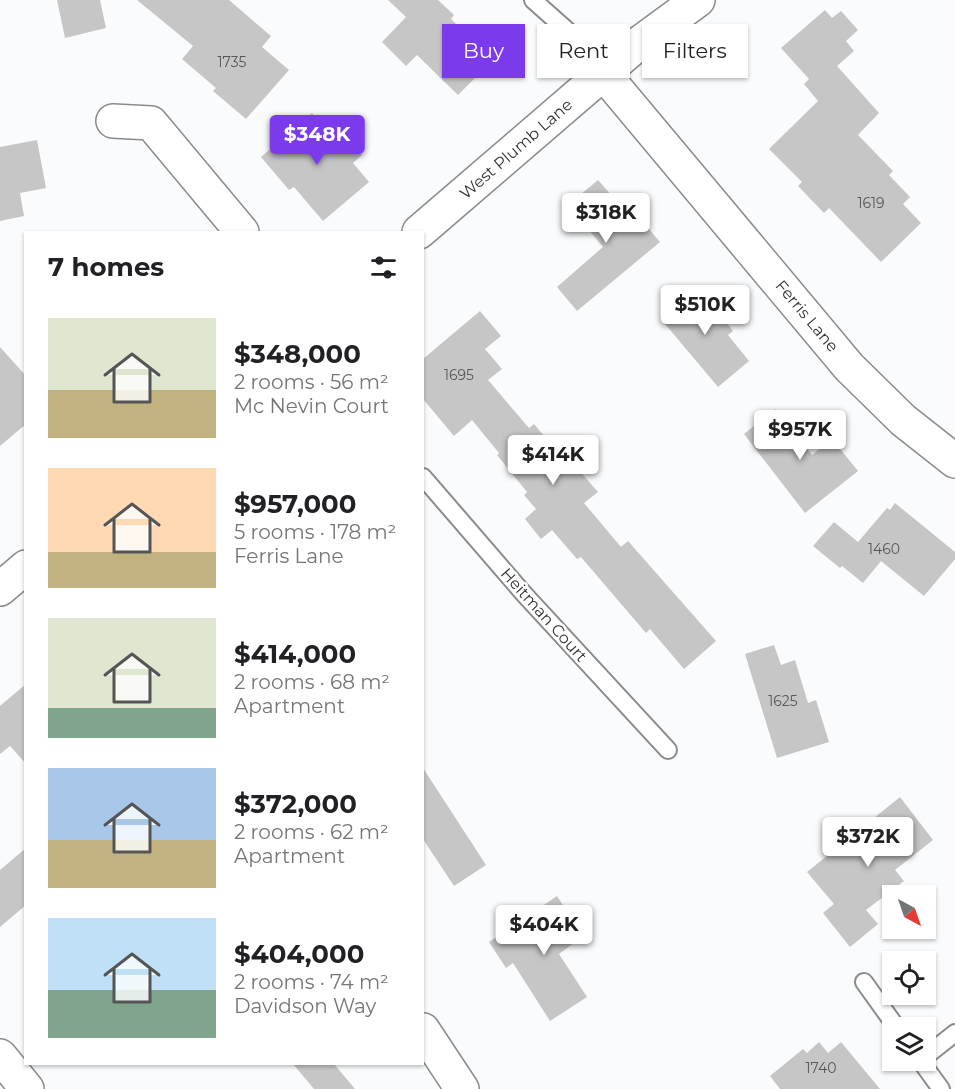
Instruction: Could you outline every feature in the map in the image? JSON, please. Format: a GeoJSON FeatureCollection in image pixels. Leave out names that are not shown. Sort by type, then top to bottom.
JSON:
{"type":"FeatureCollection","features":[{"type":"Feature","properties":{"kind":"street","name":"West Plumb Lane"},"geometry":{"type":"LineString","coordinates":[[630,50],[698,0]]}},
{"type":"Feature","properties":{"kind":"street","name":"West Plumb Lane"},"geometry":{"type":"LineString","coordinates":[[420,231],[597,78]]}},
{"type":"Feature","properties":{"kind":"street","name":"Ferris Lane"},"geometry":{"type":"LineString","coordinates":[[607,78],[849,367],[903,420],[955,461]]}},
{"type":"Feature","properties":{"kind":"street"},"geometry":{"type":"LineString","coordinates":[[113,121],[151,123],[241,231]]}},
{"type":"Feature","properties":{"kind":"street"},"geometry":{"type":"LineString","coordinates":[[0,589],[24,569]]}},
{"type":"Feature","properties":{"kind":"street"},"geometry":{"type":"LineString","coordinates":[[424,1032],[462,1089]]}},
{"type":"Feature","properties":{"kind":"street"},"geometry":{"type":"LineString","coordinates":[[0,1056],[27,1089]]}},
{"type":"Feature","properties":{"kind":"lane"},"geometry":{"type":"LineString","coordinates":[[533,0],[560,24]]}},
{"type":"Feature","properties":{"kind":"lane","name":"Heitman Court"},"geometry":{"type":"LineString","coordinates":[[424,478],[524,594],[668,750]]}},
{"type":"Feature","properties":{"kind":"lane"},"geometry":{"type":"LineString","coordinates":[[864,982],[889,1017]]}},
{"type":"Feature","properties":{"kind":"lane"},"geometry":{"type":"LineString","coordinates":[[936,1048],[955,1033]]}},
{"type":"Feature","properties":{"kind":"lane"},"geometry":{"type":"LineString","coordinates":[[928,1071],[941,1089]]}},
{"type":"Feature","properties":{"kind":"building"},"geometry":{"type":"Polygon","coordinates":[[[57,0],[100,0],[106,28],[65,38],[57,0]]]}},
{"type":"Feature","properties":{"kind":"building"},"geometry":{"type":"Polygon","coordinates":[[[137,0],[229,0],[271,36],[262,47],[289,70],[246,119],[213,91],[216,88],[182,59],[193,46],[137,0]]]}},
{"type":"Feature","properties":{"kind":"building"},"geometry":{"type":"Polygon","coordinates":[[[388,0],[438,0],[454,15],[451,19],[456,24],[442,24],[442,78],[475,78],[458,95],[417,55],[406,66],[382,42],[406,17],[388,0]]]}},
{"type":"Feature","properties":{"kind":"building"},"geometry":{"type":"Polygon","coordinates":[[[825,10],[832,18],[841,11],[858,30],[846,41],[854,51],[837,66],[879,113],[858,135],[893,171],[889,175],[910,197],[903,204],[921,223],[881,262],[829,208],[824,213],[798,186],[802,182],[769,149],[818,101],[804,84],[809,79],[781,48],[825,10]]]}},
{"type":"Feature","properties":{"kind":"building"},"geometry":{"type":"Polygon","coordinates":[[[312,113],[335,140],[344,133],[362,155],[353,163],[369,182],[323,221],[294,187],[289,190],[261,157],[312,113]]]}},
{"type":"Feature","properties":{"kind":"building"},"geometry":{"type":"Polygon","coordinates":[[[37,140],[46,188],[20,193],[24,216],[0,221],[0,147],[37,140]]]}},
{"type":"Feature","properties":{"kind":"building"},"geometry":{"type":"Polygon","coordinates":[[[598,180],[619,204],[622,202],[640,223],[642,221],[660,242],[577,311],[557,287],[603,247],[568,205],[598,180]]]}},
{"type":"Feature","properties":{"kind":"building"},"geometry":{"type":"Polygon","coordinates":[[[700,288],[733,331],[728,335],[749,361],[718,387],[660,318],[692,291],[694,293],[700,288]]]}},
{"type":"Feature","properties":{"kind":"building"},"geometry":{"type":"Polygon","coordinates":[[[480,311],[501,336],[485,349],[502,369],[488,380],[529,428],[534,424],[568,464],[571,461],[598,492],[584,503],[621,547],[628,541],[716,641],[684,669],[650,629],[646,633],[581,557],[577,559],[552,530],[541,539],[525,519],[536,509],[524,495],[527,492],[472,420],[454,436],[424,400],[424,358],[480,311]]]}},
{"type":"Feature","properties":{"kind":"building"},"geometry":{"type":"Polygon","coordinates":[[[0,347],[24,374],[24,426],[0,446],[0,347]]]}},
{"type":"Feature","properties":{"kind":"building"},"geometry":{"type":"Polygon","coordinates":[[[775,409],[812,455],[832,439],[858,471],[805,513],[744,434],[775,409]]]}},
{"type":"Feature","properties":{"kind":"building"},"geometry":{"type":"Polygon","coordinates":[[[895,503],[955,552],[955,559],[924,596],[881,561],[863,583],[813,546],[834,522],[858,542],[887,508],[890,510],[895,503]]]}},
{"type":"Feature","properties":{"kind":"building"},"geometry":{"type":"Polygon","coordinates":[[[774,645],[781,665],[795,660],[808,703],[816,700],[829,742],[777,758],[745,654],[774,645]]]}},
{"type":"Feature","properties":{"kind":"building"},"geometry":{"type":"Polygon","coordinates":[[[24,686],[24,762],[10,746],[0,754],[0,706],[24,686]]]}},
{"type":"Feature","properties":{"kind":"building"},"geometry":{"type":"Polygon","coordinates":[[[424,770],[486,865],[454,886],[424,841],[424,770]]]}},
{"type":"Feature","properties":{"kind":"building"},"geometry":{"type":"Polygon","coordinates":[[[900,797],[933,840],[895,870],[904,881],[899,885],[882,885],[882,898],[866,910],[878,924],[850,947],[823,913],[834,904],[807,872],[900,797]]]}},
{"type":"Feature","properties":{"kind":"building"},"geometry":{"type":"Polygon","coordinates":[[[24,850],[24,907],[0,927],[0,870],[24,850]]]}},
{"type":"Feature","properties":{"kind":"building"},"geometry":{"type":"Polygon","coordinates":[[[557,896],[583,936],[559,954],[587,997],[550,1021],[513,963],[506,968],[489,942],[557,896]]]}},
{"type":"Feature","properties":{"kind":"building"},"geometry":{"type":"Polygon","coordinates":[[[819,1042],[828,1053],[841,1042],[880,1089],[780,1089],[770,1076],[803,1049],[807,1053],[819,1042]]]}},
{"type":"Feature","properties":{"kind":"building"},"geometry":{"type":"Polygon","coordinates":[[[294,1065],[335,1065],[355,1089],[314,1089],[294,1065]]]}}]}
